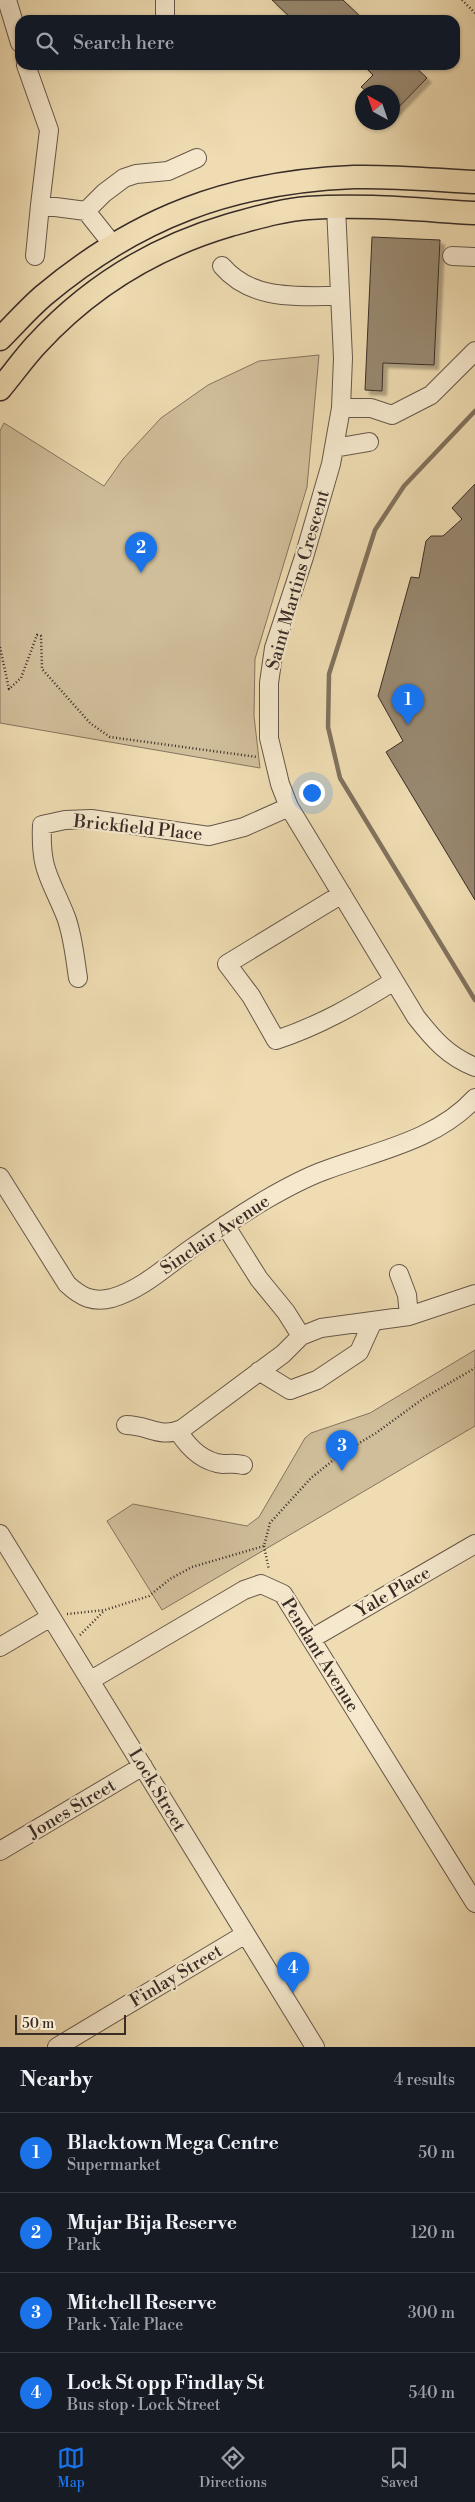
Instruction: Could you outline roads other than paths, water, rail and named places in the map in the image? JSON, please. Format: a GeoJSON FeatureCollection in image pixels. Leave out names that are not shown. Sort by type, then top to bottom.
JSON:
{"type":"FeatureCollection","features":[{"type":"Feature","properties":{"kind":"main road"},"geometry":{"type":"LineString","coordinates":[[0,339],[42,297],[113,245],[157,220],[219,197],[292,182],[355,177],[475,182]]}},
{"type":"Feature","properties":{"kind":"main road"},"geometry":{"type":"LineString","coordinates":[[0,389],[35,345],[72,310],[133,266],[175,244],[211,231],[270,214],[336,207],[475,213]]}},
{"type":"Feature","properties":{"kind":"street"},"geometry":{"type":"LineString","coordinates":[[8,0],[15,25]]}},
{"type":"Feature","properties":{"kind":"street"},"geometry":{"type":"LineString","coordinates":[[165,0],[165,15]]}},
{"type":"Feature","properties":{"kind":"street"},"geometry":{"type":"LineString","coordinates":[[28,70],[49,130],[35,256]]}},
{"type":"Feature","properties":{"kind":"street"},"geometry":{"type":"LineString","coordinates":[[86,211],[104,193],[124,178],[136,174],[168,171],[197,158]]}},
{"type":"Feature","properties":{"kind":"street"},"geometry":{"type":"LineString","coordinates":[[40,205],[86,211],[113,245]]}},
{"type":"Feature","properties":{"kind":"street","name":"Saint Martins Crescent"},"geometry":{"type":"LineString","coordinates":[[336,207],[343,358],[341,408],[331,464],[304,558],[274,648],[267,716],[273,758],[289,807],[430,1037],[449,1054],[475,1068]]}},
{"type":"Feature","properties":{"kind":"street"},"geometry":{"type":"LineString","coordinates":[[452,256],[475,258]]}},
{"type":"Feature","properties":{"kind":"street"},"geometry":{"type":"LineString","coordinates":[[222,266],[231,277],[254,290],[281,296],[340,296]]}},
{"type":"Feature","properties":{"kind":"street"},"geometry":{"type":"LineString","coordinates":[[341,408],[371,408],[392,415],[431,395],[475,351]]}},
{"type":"Feature","properties":{"kind":"street"},"geometry":{"type":"LineString","coordinates":[[334,448],[369,442]]}},
{"type":"Feature","properties":{"kind":"street","name":"Brickfield Place"},"geometry":{"type":"LineString","coordinates":[[78,978],[66,918],[43,865],[41,850],[42,825],[65,820],[91,819],[209,836],[244,827],[289,807]]}},
{"type":"Feature","properties":{"kind":"street"},"geometry":{"type":"LineString","coordinates":[[342,894],[227,964],[251,996],[276,1040],[302,1032],[361,1002],[394,981]]}},
{"type":"Feature","properties":{"kind":"street","name":"Sinclair Avenue"},"geometry":{"type":"LineString","coordinates":[[0,1177],[58,1272],[78,1294],[100,1300],[112,1298],[145,1283],[230,1221],[324,1170],[413,1140],[460,1114],[475,1098]]}},
{"type":"Feature","properties":{"kind":"street"},"geometry":{"type":"LineString","coordinates":[[230,1221],[267,1272],[286,1312],[301,1336]]}},
{"type":"Feature","properties":{"kind":"street"},"geometry":{"type":"LineString","coordinates":[[399,1274],[407,1295],[409,1316]]}},
{"type":"Feature","properties":{"kind":"street"},"geometry":{"type":"LineString","coordinates":[[126,1425],[134,1425],[163,1434],[178,1431],[283,1354],[301,1336],[321,1328],[409,1316],[475,1294]]}},
{"type":"Feature","properties":{"kind":"street"},"geometry":{"type":"LineString","coordinates":[[259,1371],[290,1390],[306,1385],[360,1352],[373,1321]]}},
{"type":"Feature","properties":{"kind":"street"},"geometry":{"type":"LineString","coordinates":[[178,1431],[191,1449],[208,1460],[221,1464],[243,1465]]}},
{"type":"Feature","properties":{"kind":"street","name":"Lock Street"},"geometry":{"type":"LineString","coordinates":[[0,1534],[58,1616],[91,1680],[244,1935],[315,2047]]}},
{"type":"Feature","properties":{"kind":"street","name":"Yale Place"},"geometry":{"type":"LineString","coordinates":[[311,1639],[475,1544]]}},
{"type":"Feature","properties":{"kind":"street","name":"Pendant Avenue"},"geometry":{"type":"LineString","coordinates":[[91,1680],[244,1590],[262,1584],[283,1594],[475,1903]]}},
{"type":"Feature","properties":{"kind":"street"},"geometry":{"type":"LineString","coordinates":[[0,1648],[58,1616]]}},
{"type":"Feature","properties":{"kind":"street","name":"Jones Street"},"geometry":{"type":"LineString","coordinates":[[0,1851],[143,1766]]}},
{"type":"Feature","properties":{"kind":"street","name":"Finlay Street"},"geometry":{"type":"LineString","coordinates":[[57,2047],[244,1935]]}},
{"type":"Feature","properties":{"kind":"waterway"},"geometry":{"type":"LineString","coordinates":[[475,411],[404,486],[375,530],[329,674],[328,727],[340,778],[475,1000]]}},
{"type":"Feature","properties":{"kind":"place","name":"Mujar Bija Reserve"},"geometry":{"type":"Point","coordinates":[141,573]}},
{"type":"Feature","properties":{"kind":"place","name":"Blacktown Mega Centre"},"geometry":{"type":"Point","coordinates":[408,725]}},
{"type":"Feature","properties":{"kind":"place","name":"Mitchell Reserve"},"geometry":{"type":"Point","coordinates":[342,1471]}},
{"type":"Feature","properties":{"kind":"place","name":"Lock St opp Findlay St"},"geometry":{"type":"Point","coordinates":[293,1993]}}]}
